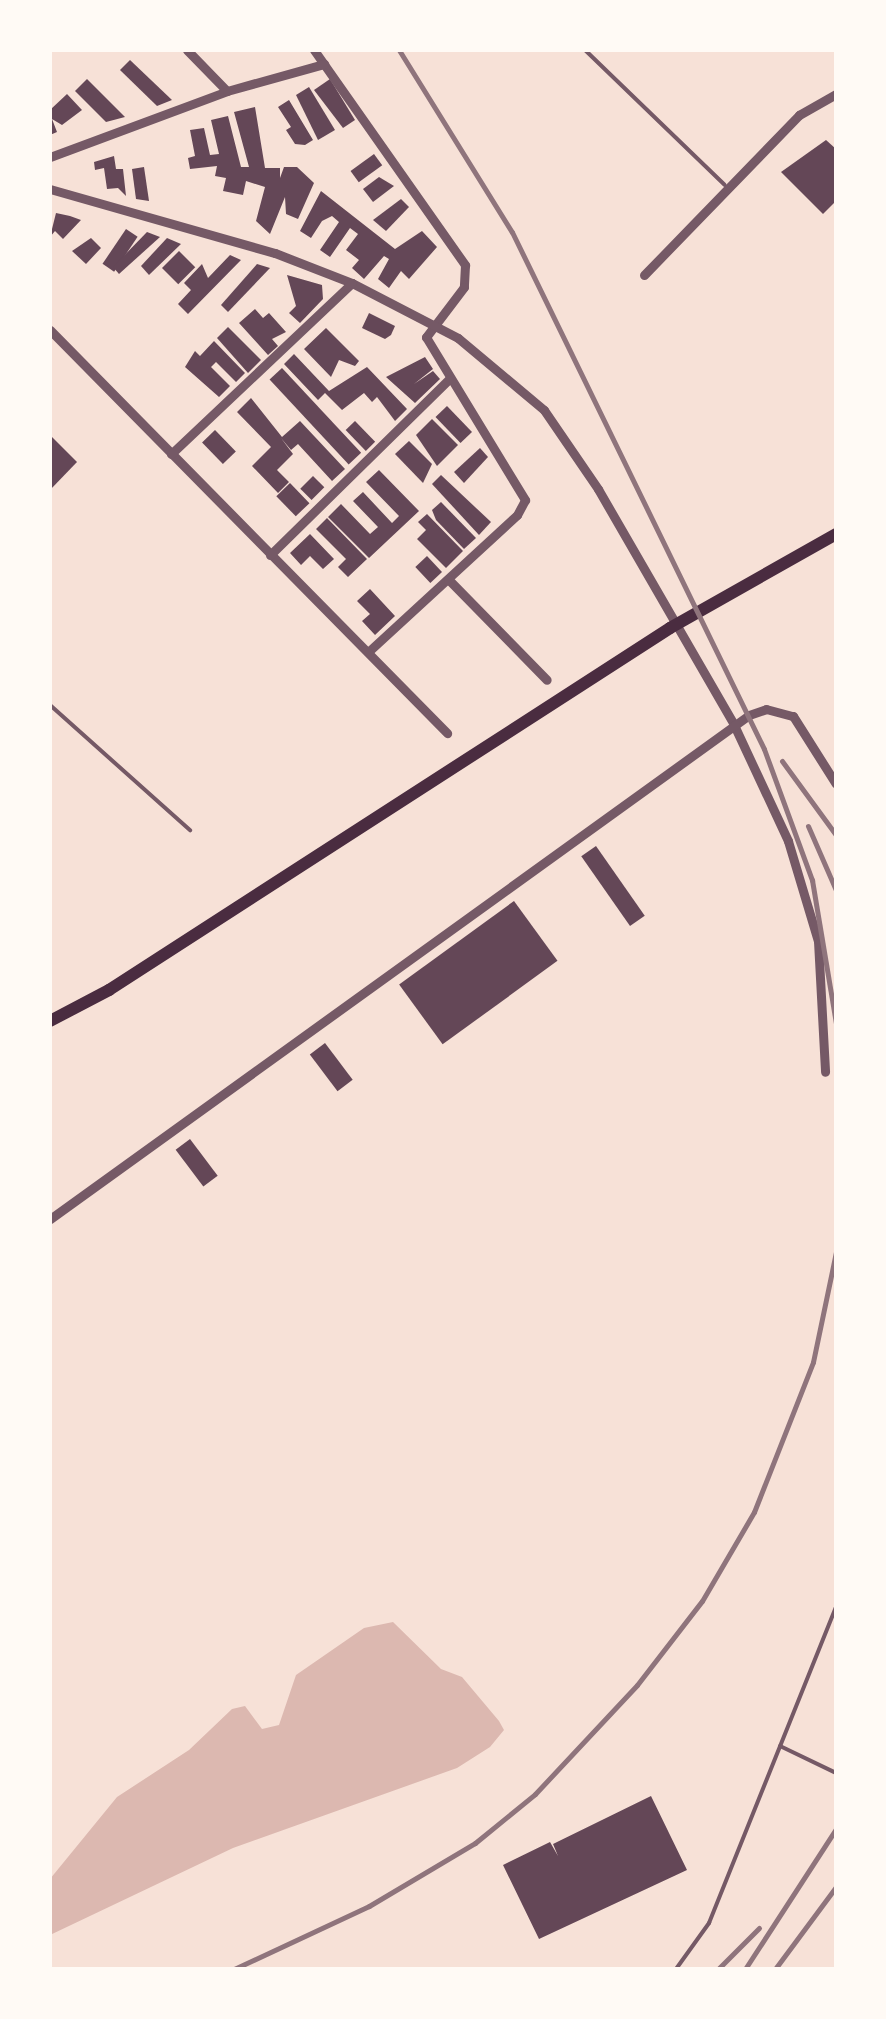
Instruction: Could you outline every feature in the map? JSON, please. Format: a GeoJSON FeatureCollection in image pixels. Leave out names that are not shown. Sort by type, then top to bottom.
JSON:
{"type":"FeatureCollection","features":[{"type":"Feature","properties":{"kind":"main road"},"geometry":{"type":"LineString","coordinates":[[50,1021],[110,990],[670,628],[836,534]]}},
{"type":"Feature","properties":{"kind":"street"},"geometry":{"type":"LineString","coordinates":[[187,50],[226,91]]}},
{"type":"Feature","properties":{"kind":"street"},"geometry":{"type":"LineString","coordinates":[[314,50],[464,265],[464,287],[431,324],[426,337],[448,380],[516,477],[525,500],[448,579],[368,652]]}},
{"type":"Feature","properties":{"kind":"street"},"geometry":{"type":"LineString","coordinates":[[50,157],[226,91],[324,64]]}},
{"type":"Feature","properties":{"kind":"street"},"geometry":{"type":"LineString","coordinates":[[644,275],[799,115],[836,94]]}},
{"type":"Feature","properties":{"kind":"street"},"geometry":{"type":"LineString","coordinates":[[50,189],[276,253],[352,284],[489,359],[544,410],[598,489],[734,725],[806,895],[821,965],[825,1072]]}},
{"type":"Feature","properties":{"kind":"street"},"geometry":{"type":"LineString","coordinates":[[170,454],[352,284]]}},
{"type":"Feature","properties":{"kind":"street"},"geometry":{"type":"LineString","coordinates":[[50,330],[447,733]]}},
{"type":"Feature","properties":{"kind":"street"},"geometry":{"type":"LineString","coordinates":[[270,554],[448,380]]}},
{"type":"Feature","properties":{"kind":"street"},"geometry":{"type":"LineString","coordinates":[[448,579],[547,680]]}},
{"type":"Feature","properties":{"kind":"street"},"geometry":{"type":"LineString","coordinates":[[50,1219],[734,725],[766,708],[793,716],[836,784]]}},
{"type":"Feature","properties":{"kind":"lane"},"geometry":{"type":"LineString","coordinates":[[585,50],[728,188]]}},
{"type":"Feature","properties":{"kind":"lane"},"geometry":{"type":"LineString","coordinates":[[50,705],[190,830]]}},
{"type":"Feature","properties":{"kind":"lane"},"geometry":{"type":"LineString","coordinates":[[676,1969],[709,1923],[836,1607]]}},
{"type":"Feature","properties":{"kind":"lane"},"geometry":{"type":"LineString","coordinates":[[780,1746],[836,1774]]}},
{"type":"Feature","properties":{"kind":"shaded area"},"geometry":{"type":"Polygon","coordinates":[[[393,1622],[441,1669],[462,1677],[499,1721],[504,1730],[490,1747],[457,1768],[233,1848],[50,1935],[50,1879],[117,1797],[189,1750],[232,1709],[245,1706],[262,1729],[279,1725],[296,1675],[364,1628],[393,1622]]]}},
{"type":"Feature","properties":{"kind":"building"},"geometry":{"type":"Polygon","coordinates":[[[130,60],[172,100],[157,106],[120,70],[130,60]]]}},
{"type":"Feature","properties":{"kind":"building"},"geometry":{"type":"Polygon","coordinates":[[[87,79],[125,117],[106,122],[75,91],[87,79]]]}},
{"type":"Feature","properties":{"kind":"building"},"geometry":{"type":"Polygon","coordinates":[[[330,79],[355,120],[343,128],[314,90],[330,79]]]}},
{"type":"Feature","properties":{"kind":"building"},"geometry":{"type":"Polygon","coordinates":[[[309,87],[335,130],[318,140],[296,95],[309,87]]]}},
{"type":"Feature","properties":{"kind":"building"},"geometry":{"type":"Polygon","coordinates":[[[67,94],[82,110],[62,125],[52,119],[57,132],[50,135],[50,110],[67,94]]]}},
{"type":"Feature","properties":{"kind":"building"},"geometry":{"type":"Polygon","coordinates":[[[289,100],[313,140],[305,145],[295,144],[286,130],[291,127],[278,107],[289,100]]]}},
{"type":"Feature","properties":{"kind":"building"},"geometry":{"type":"Polygon","coordinates":[[[255,107],[265,168],[280,168],[280,178],[284,167],[297,167],[314,183],[298,219],[286,214],[285,197],[270,234],[256,221],[265,187],[246,181],[243,195],[223,191],[226,178],[215,176],[217,166],[190,169],[188,158],[195,156],[190,130],[204,128],[210,155],[219,154],[211,120],[228,116],[241,167],[249,167],[234,112],[255,107]]]}},
{"type":"Feature","properties":{"kind":"building"},"geometry":{"type":"Polygon","coordinates":[[[826,140],[836,149],[836,201],[823,214],[781,172],[826,140]]]}},
{"type":"Feature","properties":{"kind":"building"},"geometry":{"type":"Polygon","coordinates":[[[374,154],[382,165],[359,182],[351,171],[374,154]]]}},
{"type":"Feature","properties":{"kind":"building"},"geometry":{"type":"Polygon","coordinates":[[[114,156],[116,169],[123,169],[126,196],[118,188],[107,189],[104,168],[95,170],[94,162],[114,156]]]}},
{"type":"Feature","properties":{"kind":"building"},"geometry":{"type":"Polygon","coordinates":[[[144,167],[149,201],[136,199],[132,169],[144,167]]]}},
{"type":"Feature","properties":{"kind":"building"},"geometry":{"type":"Polygon","coordinates":[[[379,177],[394,186],[373,202],[363,189],[379,177]]]}},
{"type":"Feature","properties":{"kind":"building"},"geometry":{"type":"Polygon","coordinates":[[[321,191],[395,249],[422,231],[437,247],[409,279],[401,271],[389,288],[378,279],[389,259],[384,256],[364,279],[352,268],[359,260],[346,250],[358,234],[350,228],[330,257],[320,250],[339,222],[332,216],[322,221],[311,238],[300,231],[321,191]]]}},
{"type":"Feature","properties":{"kind":"building"},"geometry":{"type":"Polygon","coordinates":[[[401,199],[409,207],[386,231],[373,220],[401,199]]]}},
{"type":"Feature","properties":{"kind":"building"},"geometry":{"type":"Polygon","coordinates":[[[56,213],[81,220],[63,239],[55,231],[50,237],[56,213]]]}},
{"type":"Feature","properties":{"kind":"building"},"geometry":{"type":"Polygon","coordinates":[[[126,229],[138,237],[114,272],[103,264],[126,229]]]}},
{"type":"Feature","properties":{"kind":"building"},"geometry":{"type":"Polygon","coordinates":[[[147,232],[160,237],[119,274],[113,267],[147,232]]]}},
{"type":"Feature","properties":{"kind":"building"},"geometry":{"type":"Polygon","coordinates":[[[91,238],[101,248],[86,264],[72,251],[91,238]]]}},
{"type":"Feature","properties":{"kind":"building"},"geometry":{"type":"Polygon","coordinates":[[[167,238],[181,244],[149,275],[141,266],[167,238]]]}},
{"type":"Feature","properties":{"kind":"building"},"geometry":{"type":"Polygon","coordinates":[[[179,251],[195,267],[178,284],[162,268],[179,251]]]}},
{"type":"Feature","properties":{"kind":"building"},"geometry":{"type":"Polygon","coordinates":[[[230,255],[241,260],[188,314],[178,304],[191,290],[184,283],[202,264],[208,278],[230,255]]]}},
{"type":"Feature","properties":{"kind":"building"},"geometry":{"type":"Polygon","coordinates":[[[257,264],[270,268],[228,312],[221,305],[257,264]]]}},
{"type":"Feature","properties":{"kind":"building"},"geometry":{"type":"Polygon","coordinates":[[[287,275],[322,285],[323,299],[300,323],[289,313],[296,306],[287,275]]]}},
{"type":"Feature","properties":{"kind":"building"},"geometry":{"type":"Polygon","coordinates":[[[255,309],[263,318],[269,313],[286,332],[272,339],[278,346],[268,355],[239,323],[255,309]]]}},
{"type":"Feature","properties":{"kind":"building"},"geometry":{"type":"Polygon","coordinates":[[[369,313],[395,326],[391,335],[385,339],[362,328],[369,313]]]}},
{"type":"Feature","properties":{"kind":"building"},"geometry":{"type":"Polygon","coordinates":[[[228,327],[261,360],[248,373],[217,338],[228,327]]]}},
{"type":"Feature","properties":{"kind":"building"},"geometry":{"type":"Polygon","coordinates":[[[326,328],[359,361],[355,366],[339,360],[331,377],[304,349],[326,328]]]}},
{"type":"Feature","properties":{"kind":"building"},"geometry":{"type":"Polygon","coordinates":[[[214,341],[245,373],[236,382],[216,362],[211,367],[230,386],[219,397],[185,367],[195,351],[200,356],[214,341]]]}},
{"type":"Feature","properties":{"kind":"building"},"geometry":{"type":"Polygon","coordinates":[[[294,354],[329,391],[367,367],[407,409],[395,421],[377,397],[372,402],[364,393],[342,410],[325,393],[318,400],[284,364],[294,354]]]}},
{"type":"Feature","properties":{"kind":"building"},"geometry":{"type":"Polygon","coordinates":[[[425,357],[433,369],[414,384],[433,371],[440,379],[415,403],[386,377],[425,357]]]}},
{"type":"Feature","properties":{"kind":"building"},"geometry":{"type":"Polygon","coordinates":[[[282,368],[361,453],[349,464],[270,380],[282,368]]]}},
{"type":"Feature","properties":{"kind":"building"},"geometry":{"type":"Polygon","coordinates":[[[251,398],[282,437],[300,421],[345,469],[332,481],[298,444],[291,450],[281,438],[293,454],[277,470],[289,482],[278,493],[252,466],[271,447],[237,412],[251,398]]]}},
{"type":"Feature","properties":{"kind":"building"},"geometry":{"type":"Polygon","coordinates":[[[447,406],[472,432],[460,443],[435,417],[447,406]]]}},
{"type":"Feature","properties":{"kind":"building"},"geometry":{"type":"Polygon","coordinates":[[[432,419],[458,445],[437,466],[416,435],[432,419]]]}},
{"type":"Feature","properties":{"kind":"building"},"geometry":{"type":"Polygon","coordinates":[[[355,421],[375,442],[366,451],[346,430],[355,421]]]}},
{"type":"Feature","properties":{"kind":"building"},"geometry":{"type":"Polygon","coordinates":[[[215,430],[236,452],[223,464],[202,443],[215,430]]]}},
{"type":"Feature","properties":{"kind":"building"},"geometry":{"type":"Polygon","coordinates":[[[50,435],[77,462],[50,490],[50,435]]]}},
{"type":"Feature","properties":{"kind":"building"},"geometry":{"type":"Polygon","coordinates":[[[409,441],[432,464],[423,483],[395,454],[409,441]]]}},
{"type":"Feature","properties":{"kind":"building"},"geometry":{"type":"Polygon","coordinates":[[[480,448],[488,457],[464,483],[454,472],[480,448]]]}},
{"type":"Feature","properties":{"kind":"building"},"geometry":{"type":"Polygon","coordinates":[[[379,470],[419,511],[369,558],[328,517],[341,504],[370,534],[378,527],[353,501],[363,492],[392,523],[399,516],[366,482],[379,470]]]}},
{"type":"Feature","properties":{"kind":"building"},"geometry":{"type":"Polygon","coordinates":[[[441,475],[491,522],[479,535],[432,484],[441,475]]]}},
{"type":"Feature","properties":{"kind":"building"},"geometry":{"type":"Polygon","coordinates":[[[313,476],[324,487],[312,500],[300,489],[313,476]]]}},
{"type":"Feature","properties":{"kind":"building"},"geometry":{"type":"Polygon","coordinates":[[[290,483],[309,503],[296,516],[276,496],[290,483]]]}},
{"type":"Feature","properties":{"kind":"building"},"geometry":{"type":"Polygon","coordinates":[[[441,502],[476,538],[464,549],[436,520],[432,510],[441,502]]]}},
{"type":"Feature","properties":{"kind":"building"},"geometry":{"type":"Polygon","coordinates":[[[427,514],[463,551],[446,568],[417,539],[426,530],[418,522],[427,514]]]}},
{"type":"Feature","properties":{"kind":"building"},"geometry":{"type":"Polygon","coordinates":[[[327,518],[367,559],[348,577],[338,567],[346,559],[316,529],[327,518]]]}},
{"type":"Feature","properties":{"kind":"building"},"geometry":{"type":"Polygon","coordinates":[[[310,534],[334,559],[323,569],[310,556],[301,565],[290,553],[310,534]]]}},
{"type":"Feature","properties":{"kind":"building"},"geometry":{"type":"Polygon","coordinates":[[[427,556],[442,572],[430,583],[415,567],[427,556]]]}},
{"type":"Feature","properties":{"kind":"building"},"geometry":{"type":"Polygon","coordinates":[[[370,589],[395,616],[375,635],[362,621],[370,614],[357,601],[370,589]]]}},
{"type":"Feature","properties":{"kind":"building"},"geometry":{"type":"Polygon","coordinates":[[[596,846],[645,916],[630,926],[581,856],[596,846]]]}},
{"type":"Feature","properties":{"kind":"building"},"geometry":{"type":"Polygon","coordinates":[[[514,901],[557,961],[443,1044],[399,984],[514,901]]]}},
{"type":"Feature","properties":{"kind":"building"},"geometry":{"type":"Polygon","coordinates":[[[325,1043],[353,1080],[338,1091],[310,1054],[325,1043]]]}},
{"type":"Feature","properties":{"kind":"building"},"geometry":{"type":"Polygon","coordinates":[[[190,1139],[218,1176],[203,1187],[176,1150],[190,1139]]]}},
{"type":"Feature","properties":{"kind":"building"},"geometry":{"type":"Polygon","coordinates":[[[651,1796],[687,1870],[539,1939],[503,1865],[550,1842],[558,1856],[553,1844],[651,1796]]]}},
{"type":"Feature","properties":{"kind":"railway"},"geometry":{"type":"LineString","coordinates":[[399,50],[512,232],[764,749],[812,880],[836,1023]]}},
{"type":"Feature","properties":{"kind":"railway"},"geometry":{"type":"LineString","coordinates":[[782,761],[836,835]]}},
{"type":"Feature","properties":{"kind":"railway"},"geometry":{"type":"LineString","coordinates":[[808,826],[836,890]]}},
{"type":"Feature","properties":{"kind":"railway"},"geometry":{"type":"LineString","coordinates":[[234,1969],[369,1906],[475,1843],[535,1794],[637,1685],[702,1601],[754,1512],[813,1362],[836,1252]]}},
{"type":"Feature","properties":{"kind":"railway"},"geometry":{"type":"LineString","coordinates":[[745,1969],[836,1829]]}},
{"type":"Feature","properties":{"kind":"railway"},"geometry":{"type":"LineString","coordinates":[[775,1969],[836,1887]]}},
{"type":"Feature","properties":{"kind":"railway"},"geometry":{"type":"LineString","coordinates":[[718,1969],[759,1928]]}}]}
